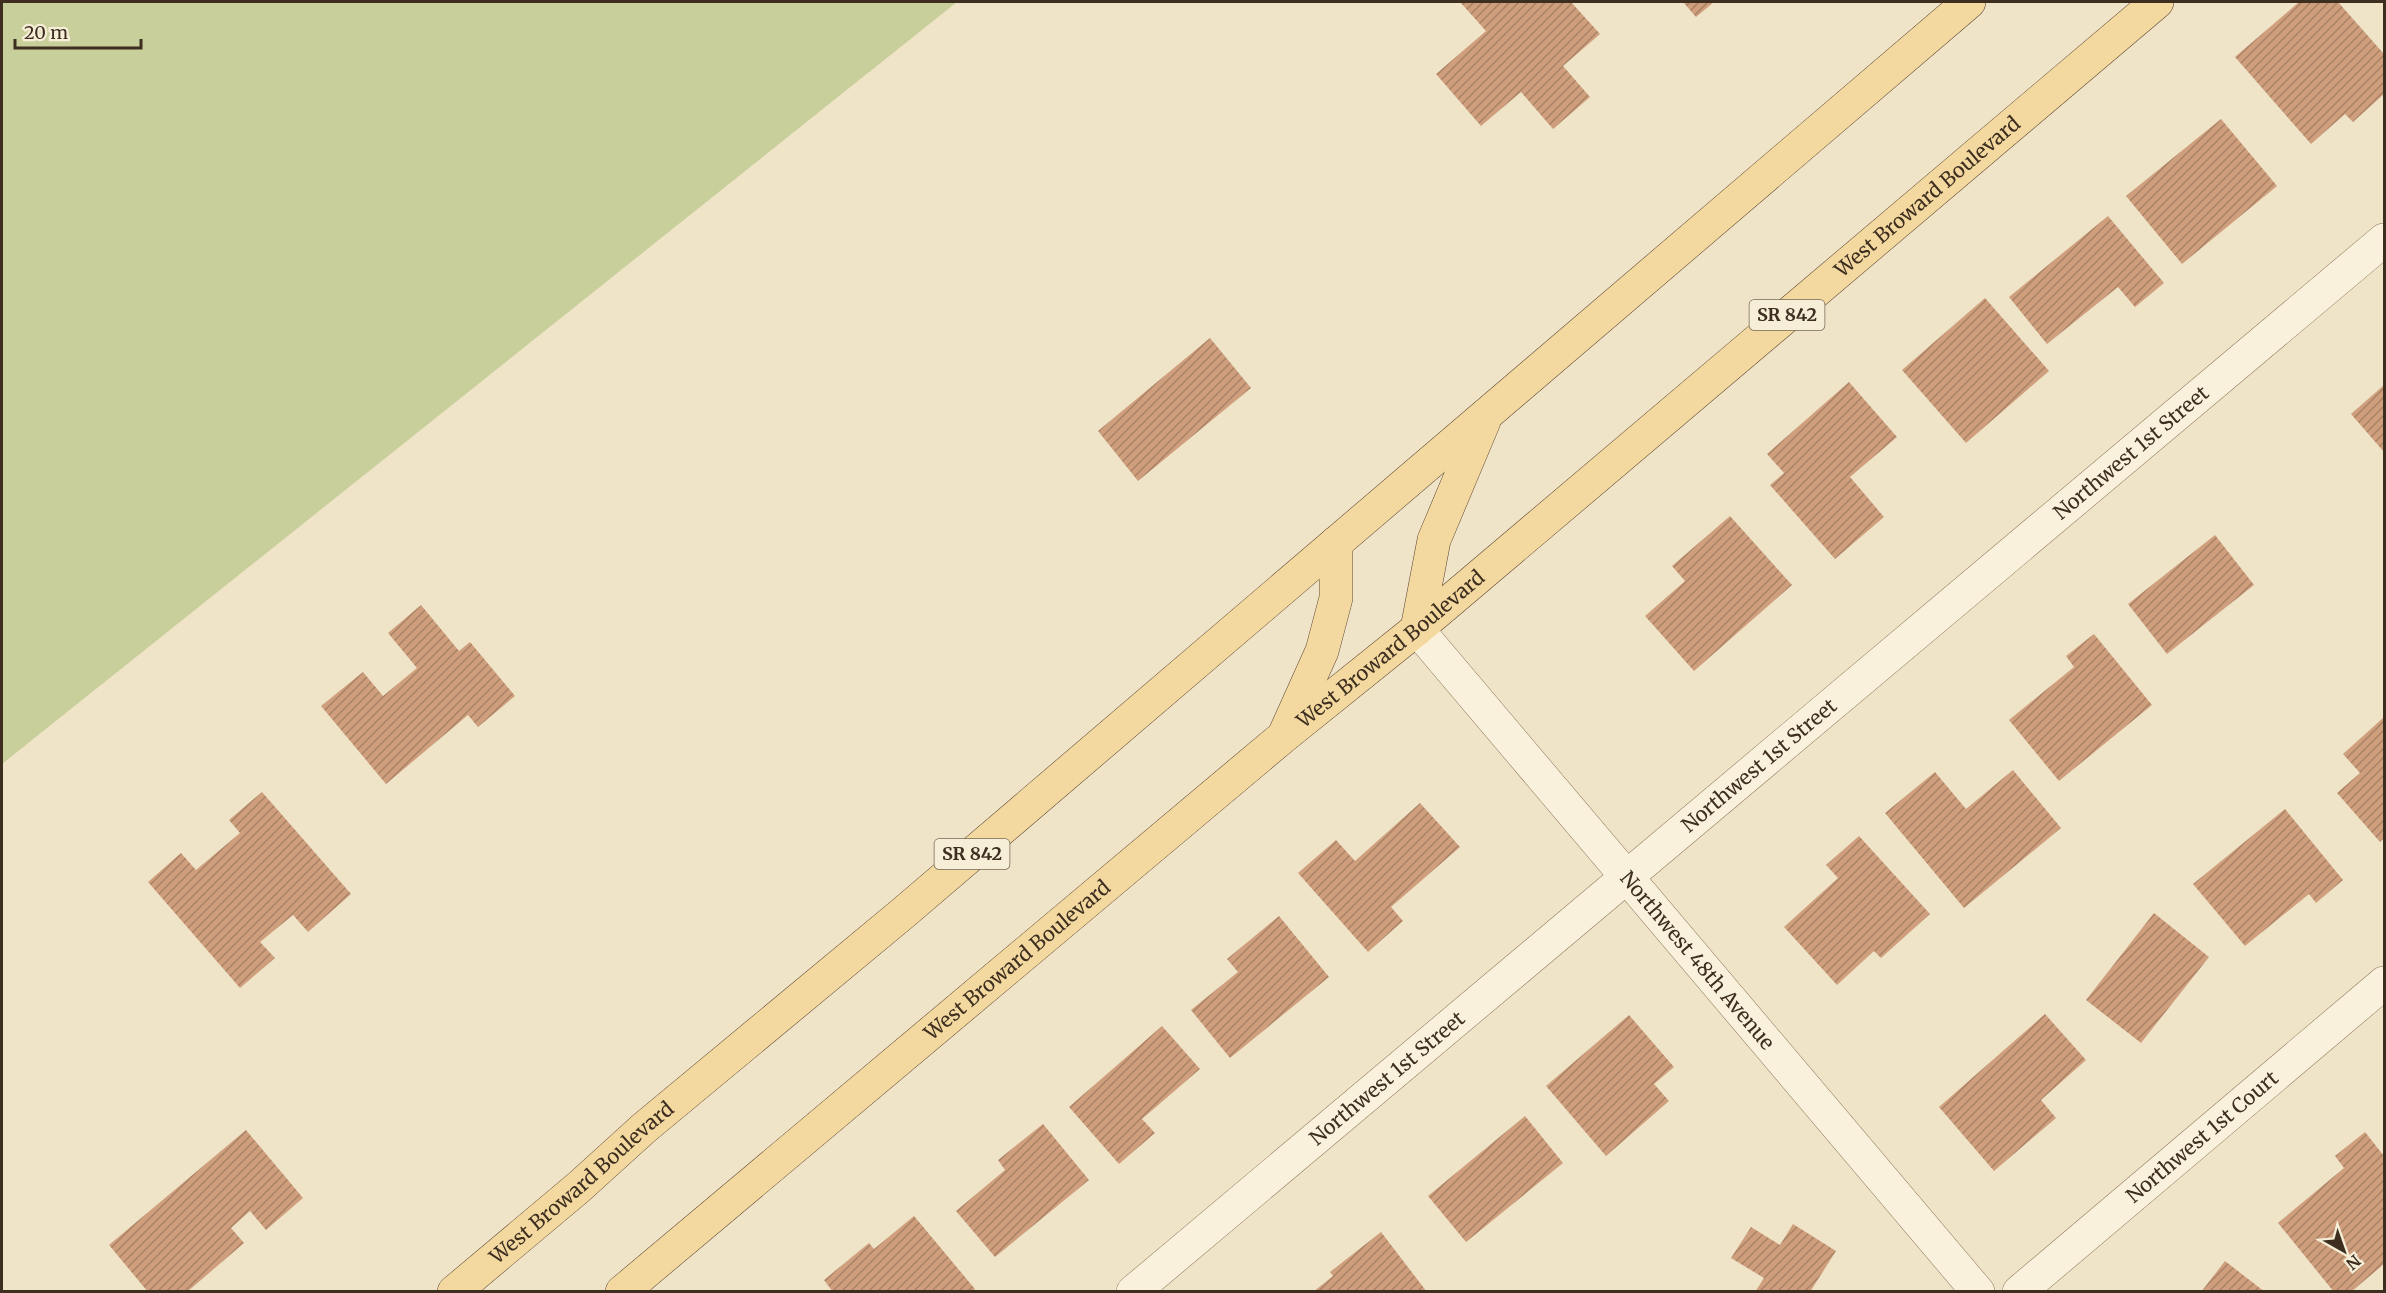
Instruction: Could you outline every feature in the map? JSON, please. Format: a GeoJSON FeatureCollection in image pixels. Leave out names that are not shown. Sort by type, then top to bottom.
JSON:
{"type":"FeatureCollection","features":[{"type":"Feature","properties":{"kind":"main road","name":"West Broward Boulevard"},"geometry":{"type":"LineString","coordinates":[[454,1292],[579,1187],[644,1128],[902,914],[1969,2]]}},
{"type":"Feature","properties":{"kind":"main road","name":"West Broward Boulevard"},"geometry":{"type":"LineString","coordinates":[[622,1292],[1284,735],[1417,629],[2157,2]]}},
{"type":"Feature","properties":{"kind":"main road"},"geometry":{"type":"LineString","coordinates":[[1417,629],[1434,540],[1487,414]]}},
{"type":"Feature","properties":{"kind":"main road"},"geometry":{"type":"LineString","coordinates":[[1284,735],[1322,651],[1336,598],[1336,543]]}},
{"type":"Feature","properties":{"kind":"street","name":"Northwest 1st Street"},"geometry":{"type":"LineString","coordinates":[[1133,1292],[2385,240]]}},
{"type":"Feature","properties":{"kind":"street","name":"Northwest 48th Avenue"},"geometry":{"type":"LineString","coordinates":[[1417,629],[1978,1292]]}},
{"type":"Feature","properties":{"kind":"street","name":"Northwest 1st Court"},"geometry":{"type":"LineString","coordinates":[[2019,1292],[2385,983]]}},
{"type":"Feature","properties":{"kind":"green space"},"geometry":{"type":"Polygon","coordinates":[[[2,2],[957,2],[2,764],[2,2]]]}},
{"type":"Feature","properties":{"kind":"building"},"geometry":{"type":"Polygon","coordinates":[[[1460,2],[1571,2],[1600,34],[1563,66],[1590,97],[1553,129],[1521,92],[1481,126],[1436,74],[1486,31],[1460,2]]]}},
{"type":"Feature","properties":{"kind":"building"},"geometry":{"type":"Polygon","coordinates":[[[1683,2],[1714,2],[1696,17],[1683,2]]]}},
{"type":"Feature","properties":{"kind":"building"},"geometry":{"type":"Polygon","coordinates":[[[2299,2],[2338,2],[2384,54],[2384,94],[2353,122],[2345,114],[2311,144],[2235,57],[2299,2]]]}},
{"type":"Feature","properties":{"kind":"building"},"geometry":{"type":"Polygon","coordinates":[[[2221,119],[2277,186],[2182,264],[2126,196],[2221,119]]]}},
{"type":"Feature","properties":{"kind":"building"},"geometry":{"type":"Polygon","coordinates":[[[2108,216],[2164,283],[2135,307],[2118,287],[2047,344],[2009,297],[2108,216]]]}},
{"type":"Feature","properties":{"kind":"building"},"geometry":{"type":"Polygon","coordinates":[[[1985,298],[2049,371],[1966,443],[1902,370],[1985,298]]]}},
{"type":"Feature","properties":{"kind":"building"},"geometry":{"type":"Polygon","coordinates":[[[1210,338],[1251,388],[1138,481],[1098,431],[1210,338]]]}},
{"type":"Feature","properties":{"kind":"building"},"geometry":{"type":"Polygon","coordinates":[[[1849,382],[1897,437],[1850,477],[1884,517],[1835,559],[1770,485],[1784,473],[1767,454],[1849,382]]]}},
{"type":"Feature","properties":{"kind":"building"},"geometry":{"type":"Polygon","coordinates":[[[2384,385],[2384,452],[2351,414],[2384,385]]]}},
{"type":"Feature","properties":{"kind":"building"},"geometry":{"type":"Polygon","coordinates":[[[1730,516],[1792,585],[1694,671],[1645,616],[1685,581],[1672,566],[1730,516]]]}},
{"type":"Feature","properties":{"kind":"building"},"geometry":{"type":"Polygon","coordinates":[[[2215,535],[2254,585],[2167,654],[2128,604],[2215,535]]]}},
{"type":"Feature","properties":{"kind":"building"},"geometry":{"type":"Polygon","coordinates":[[[421,605],[459,651],[470,642],[515,696],[478,727],[468,715],[386,784],[321,706],[363,672],[383,696],[417,668],[388,633],[421,605]]]}},
{"type":"Feature","properties":{"kind":"building"},"geometry":{"type":"Polygon","coordinates":[[[2094,634],[2152,705],[2059,781],[2009,720],[2074,667],[2066,656],[2094,634]]]}},
{"type":"Feature","properties":{"kind":"building"},"geometry":{"type":"Polygon","coordinates":[[[2383,718],[2384,838],[2380,842],[2337,793],[2360,773],[2343,754],[2383,718]]]}},
{"type":"Feature","properties":{"kind":"building"},"geometry":{"type":"Polygon","coordinates":[[[2013,770],[2061,828],[1964,908],[1885,813],[1935,772],[1966,809],[2013,770]]]}},
{"type":"Feature","properties":{"kind":"building"},"geometry":{"type":"Polygon","coordinates":[[[262,792],[351,894],[308,932],[293,915],[260,942],[275,958],[240,988],[148,882],[181,853],[196,870],[240,833],[229,820],[262,792]]]}},
{"type":"Feature","properties":{"kind":"building"},"geometry":{"type":"Polygon","coordinates":[[[1420,803],[1460,847],[1391,907],[1403,921],[1368,952],[1298,873],[1336,840],[1355,861],[1420,803]]]}},
{"type":"Feature","properties":{"kind":"building"},"geometry":{"type":"Polygon","coordinates":[[[2285,809],[2343,880],[2316,903],[2309,894],[2245,946],[2193,884],[2285,809]]]}},
{"type":"Feature","properties":{"kind":"building"},"geometry":{"type":"Polygon","coordinates":[[[1859,836],[1930,914],[1881,958],[1874,951],[1837,985],[1784,927],[1838,878],[1826,865],[1859,836]]]}},
{"type":"Feature","properties":{"kind":"building"},"geometry":{"type":"Polygon","coordinates":[[[2154,913],[2209,957],[2141,1043],[2086,1000],[2154,913]]]}},
{"type":"Feature","properties":{"kind":"building"},"geometry":{"type":"Polygon","coordinates":[[[1279,916],[1329,977],[1230,1058],[1191,1010],[1238,972],[1227,959],[1279,916]]]}},
{"type":"Feature","properties":{"kind":"building"},"geometry":{"type":"Polygon","coordinates":[[[2045,1014],[2086,1060],[2041,1100],[2056,1118],[1994,1171],[1939,1107],[2045,1014]]]}},
{"type":"Feature","properties":{"kind":"building"},"geometry":{"type":"Polygon","coordinates":[[[1629,1015],[1674,1067],[1654,1084],[1669,1101],[1606,1156],[1546,1086],[1629,1015]]]}},
{"type":"Feature","properties":{"kind":"building"},"geometry":{"type":"Polygon","coordinates":[[[1162,1026],[1200,1069],[1142,1119],[1155,1133],[1119,1164],[1069,1107],[1162,1026]]]}},
{"type":"Feature","properties":{"kind":"building"},"geometry":{"type":"Polygon","coordinates":[[[1525,1116],[1563,1163],[1466,1242],[1428,1196],[1525,1116]]]}},
{"type":"Feature","properties":{"kind":"building"},"geometry":{"type":"Polygon","coordinates":[[[1043,1124],[1089,1180],[995,1257],[956,1211],[1005,1170],[998,1160],[1043,1124]]]}},
{"type":"Feature","properties":{"kind":"building"},"geometry":{"type":"Polygon","coordinates":[[[246,1130],[303,1198],[266,1230],[250,1211],[231,1228],[244,1243],[187,1292],[148,1292],[109,1245],[246,1130]]]}},
{"type":"Feature","properties":{"kind":"building"},"geometry":{"type":"Polygon","coordinates":[[[2365,1132],[2384,1156],[2384,1264],[2351,1292],[2334,1292],[2278,1223],[2344,1168],[2335,1156],[2365,1132]]]}},
{"type":"Feature","properties":{"kind":"building"},"geometry":{"type":"Polygon","coordinates":[[[914,1216],[975,1289],[972,1292],[833,1292],[824,1280],[869,1243],[874,1249],[914,1216]]]}},
{"type":"Feature","properties":{"kind":"building"},"geometry":{"type":"Polygon","coordinates":[[[1793,1224],[1836,1251],[1810,1292],[1755,1292],[1764,1278],[1731,1258],[1751,1227],[1780,1245],[1793,1224]]]}},
{"type":"Feature","properties":{"kind":"building"},"geometry":{"type":"Polygon","coordinates":[[[1381,1232],[1427,1292],[1313,1292],[1333,1276],[1330,1272],[1381,1232]]]}},
{"type":"Feature","properties":{"kind":"building"},"geometry":{"type":"Polygon","coordinates":[[[2225,1261],[2265,1292],[2201,1292],[2225,1261]]]}}]}
